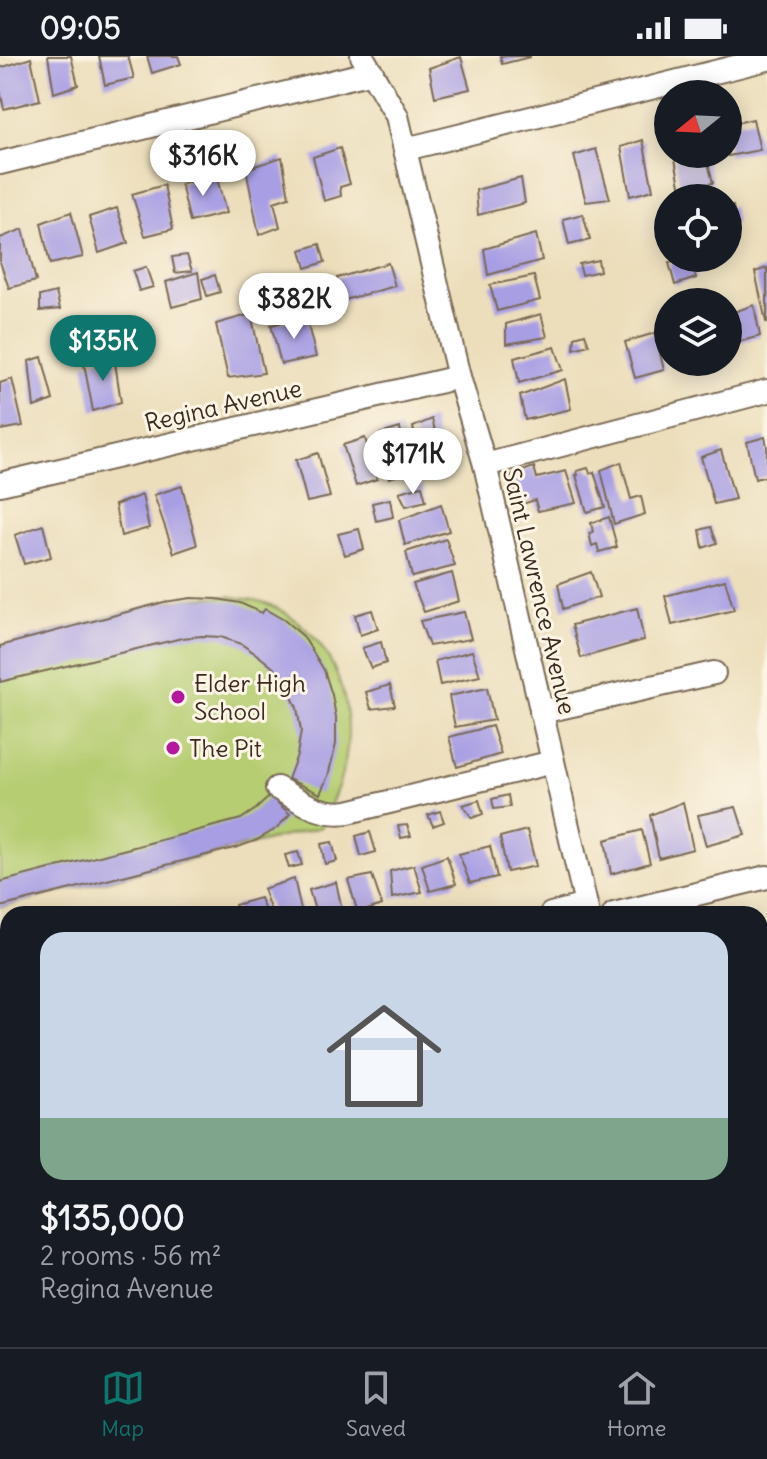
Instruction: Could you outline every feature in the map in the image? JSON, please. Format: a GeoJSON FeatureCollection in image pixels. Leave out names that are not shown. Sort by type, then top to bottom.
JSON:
{"type":"FeatureCollection","features":[{"type":"Feature","properties":{"kind":"street"},"geometry":{"type":"LineString","coordinates":[[406,149],[767,59]]}},
{"type":"Feature","properties":{"kind":"street"},"geometry":{"type":"LineString","coordinates":[[0,163],[367,64]]}},
{"type":"Feature","properties":{"kind":"street","name":"Saint Lawrence Avenue"},"geometry":{"type":"LineString","coordinates":[[367,64],[397,116],[406,149],[459,377],[485,465],[586,906]]}},
{"type":"Feature","properties":{"kind":"street","name":"Regina Avenue"},"geometry":{"type":"LineString","coordinates":[[0,484],[459,377]]}},
{"type":"Feature","properties":{"kind":"street"},"geometry":{"type":"LineString","coordinates":[[485,465],[767,391]]}},
{"type":"Feature","properties":{"kind":"street"},"geometry":{"type":"LineString","coordinates":[[541,712],[714,673]]}},
{"type":"Feature","properties":{"kind":"street"},"geometry":{"type":"LineString","coordinates":[[277,788],[313,808],[334,814],[553,762]]}},
{"type":"Feature","properties":{"kind":"street"},"geometry":{"type":"LineString","coordinates":[[647,906],[767,877]]}},
{"type":"Feature","properties":{"kind":"green space","name":"The Pit"},"geometry":{"type":"Polygon","coordinates":[[[230,596],[266,603],[307,630],[334,668],[347,714],[348,738],[343,770],[322,827],[0,906],[0,646],[164,602],[230,596]]]}},
{"type":"Feature","properties":{"kind":"building"},"geometry":{"type":"Polygon","coordinates":[[[48,56],[71,56],[78,85],[54,93],[48,56]]]}},
{"type":"Feature","properties":{"kind":"building"},"geometry":{"type":"Polygon","coordinates":[[[99,56],[128,56],[134,78],[105,85],[99,56]]]}},
{"type":"Feature","properties":{"kind":"building"},"geometry":{"type":"Polygon","coordinates":[[[147,56],[178,56],[181,64],[152,73],[147,56]]]}},
{"type":"Feature","properties":{"kind":"building"},"geometry":{"type":"Polygon","coordinates":[[[500,56],[530,56],[530,57],[502,64],[500,56]]]}},
{"type":"Feature","properties":{"kind":"building"},"geometry":{"type":"Polygon","coordinates":[[[461,57],[470,89],[435,97],[429,68],[461,57]]]}},
{"type":"Feature","properties":{"kind":"building"},"geometry":{"type":"Polygon","coordinates":[[[31,58],[40,100],[4,109],[0,68],[31,58]]]}},
{"type":"Feature","properties":{"kind":"building"},"geometry":{"type":"Polygon","coordinates":[[[753,119],[760,150],[742,153],[742,122],[753,119]]]}},
{"type":"Feature","properties":{"kind":"building"},"geometry":{"type":"Polygon","coordinates":[[[643,140],[653,190],[630,196],[621,147],[643,140]]]}},
{"type":"Feature","properties":{"kind":"building"},"geometry":{"type":"Polygon","coordinates":[[[340,148],[350,184],[340,187],[341,196],[324,201],[313,157],[340,148]]]}},
{"type":"Feature","properties":{"kind":"building"},"geometry":{"type":"Polygon","coordinates":[[[596,149],[610,199],[586,202],[574,156],[596,149]]]}},
{"type":"Feature","properties":{"kind":"building"},"geometry":{"type":"Polygon","coordinates":[[[282,157],[289,197],[274,202],[280,227],[259,235],[246,169],[282,157]]]}},
{"type":"Feature","properties":{"kind":"building"},"geometry":{"type":"Polygon","coordinates":[[[677,168],[709,168],[713,183],[680,184],[677,168]]]}},
{"type":"Feature","properties":{"kind":"building"},"geometry":{"type":"Polygon","coordinates":[[[216,174],[226,213],[190,222],[181,184],[216,174]]]}},
{"type":"Feature","properties":{"kind":"building"},"geometry":{"type":"Polygon","coordinates":[[[521,178],[525,203],[478,215],[476,190],[521,178]]]}},
{"type":"Feature","properties":{"kind":"building"},"geometry":{"type":"Polygon","coordinates":[[[164,185],[173,229],[145,236],[132,194],[164,185]]]}},
{"type":"Feature","properties":{"kind":"building"},"geometry":{"type":"Polygon","coordinates":[[[117,208],[128,243],[99,253],[89,217],[117,208]]]}},
{"type":"Feature","properties":{"kind":"building"},"geometry":{"type":"Polygon","coordinates":[[[71,212],[83,257],[50,264],[41,223],[71,212]]]}},
{"type":"Feature","properties":{"kind":"building"},"geometry":{"type":"Polygon","coordinates":[[[583,214],[590,240],[569,245],[563,219],[583,214]]]}},
{"type":"Feature","properties":{"kind":"building"},"geometry":{"type":"Polygon","coordinates":[[[23,229],[36,281],[9,288],[0,262],[0,238],[23,229]]]}},
{"type":"Feature","properties":{"kind":"building"},"geometry":{"type":"Polygon","coordinates":[[[536,234],[542,260],[488,275],[484,249],[536,234]]]}},
{"type":"Feature","properties":{"kind":"building"},"geometry":{"type":"Polygon","coordinates":[[[320,244],[325,262],[306,268],[301,250],[320,244]]]}},
{"type":"Feature","properties":{"kind":"building"},"geometry":{"type":"Polygon","coordinates":[[[187,255],[192,271],[175,273],[172,257],[187,255]]]}},
{"type":"Feature","properties":{"kind":"building"},"geometry":{"type":"Polygon","coordinates":[[[598,260],[600,271],[582,275],[579,264],[598,260]]]}},
{"type":"Feature","properties":{"kind":"building"},"geometry":{"type":"Polygon","coordinates":[[[388,263],[395,286],[341,301],[337,278],[388,263]]]}},
{"type":"Feature","properties":{"kind":"building"},"geometry":{"type":"Polygon","coordinates":[[[146,267],[153,287],[139,291],[133,271],[146,267]]]}},
{"type":"Feature","properties":{"kind":"building"},"geometry":{"type":"Polygon","coordinates":[[[767,268],[767,322],[766,322],[755,272],[767,268]]]}},
{"type":"Feature","properties":{"kind":"building"},"geometry":{"type":"Polygon","coordinates":[[[198,272],[202,299],[172,307],[166,282],[198,272]]]}},
{"type":"Feature","properties":{"kind":"building"},"geometry":{"type":"Polygon","coordinates":[[[671,272],[694,272],[696,278],[675,285],[671,272]]]}},
{"type":"Feature","properties":{"kind":"building"},"geometry":{"type":"Polygon","coordinates":[[[215,275],[220,292],[207,296],[202,279],[215,275]]]}},
{"type":"Feature","properties":{"kind":"building"},"geometry":{"type":"Polygon","coordinates":[[[534,276],[540,300],[497,311],[490,285],[534,276]]]}},
{"type":"Feature","properties":{"kind":"building"},"geometry":{"type":"Polygon","coordinates":[[[56,292],[60,309],[40,311],[40,296],[56,292]]]}},
{"type":"Feature","properties":{"kind":"building"},"geometry":{"type":"Polygon","coordinates":[[[754,305],[760,336],[742,341],[742,309],[754,305]]]}},
{"type":"Feature","properties":{"kind":"building"},"geometry":{"type":"Polygon","coordinates":[[[251,314],[264,373],[228,378],[216,324],[251,314]]]}},
{"type":"Feature","properties":{"kind":"building"},"geometry":{"type":"Polygon","coordinates":[[[541,314],[547,337],[506,344],[506,324],[541,314]]]}},
{"type":"Feature","properties":{"kind":"building"},"geometry":{"type":"Polygon","coordinates":[[[306,317],[316,357],[281,364],[271,325],[306,317]]]}},
{"type":"Feature","properties":{"kind":"building"},"geometry":{"type":"Polygon","coordinates":[[[654,333],[654,373],[635,378],[625,342],[654,333]]]}},
{"type":"Feature","properties":{"kind":"building"},"geometry":{"type":"Polygon","coordinates":[[[585,334],[589,345],[574,349],[575,337],[585,334]]]}},
{"type":"Feature","properties":{"kind":"building"},"geometry":{"type":"Polygon","coordinates":[[[555,347],[563,370],[519,383],[514,358],[555,347]]]}},
{"type":"Feature","properties":{"kind":"building"},"geometry":{"type":"Polygon","coordinates":[[[114,356],[121,402],[93,411],[84,364],[114,356]]]}},
{"type":"Feature","properties":{"kind":"building"},"geometry":{"type":"Polygon","coordinates":[[[42,357],[53,400],[34,407],[29,361],[42,357]]]}},
{"type":"Feature","properties":{"kind":"building"},"geometry":{"type":"Polygon","coordinates":[[[12,379],[23,426],[0,430],[0,383],[12,379]]]}},
{"type":"Feature","properties":{"kind":"building"},"geometry":{"type":"Polygon","coordinates":[[[565,379],[571,409],[525,420],[520,396],[565,379]]]}},
{"type":"Feature","properties":{"kind":"building"},"geometry":{"type":"Polygon","coordinates":[[[432,419],[443,462],[421,469],[413,427],[432,419]]]}},
{"type":"Feature","properties":{"kind":"building"},"geometry":{"type":"Polygon","coordinates":[[[400,428],[411,471],[389,478],[380,434],[400,428]]]}},
{"type":"Feature","properties":{"kind":"building"},"geometry":{"type":"Polygon","coordinates":[[[765,437],[767,476],[755,479],[747,442],[765,437]]]}},
{"type":"Feature","properties":{"kind":"building"},"geometry":{"type":"Polygon","coordinates":[[[365,438],[377,479],[356,486],[343,445],[365,438]]]}},
{"type":"Feature","properties":{"kind":"building"},"geometry":{"type":"Polygon","coordinates":[[[721,450],[735,499],[714,504],[701,457],[721,450]]]}},
{"type":"Feature","properties":{"kind":"building"},"geometry":{"type":"Polygon","coordinates":[[[318,453],[330,497],[307,502],[296,460],[318,453]]]}},
{"type":"Feature","properties":{"kind":"building"},"geometry":{"type":"Polygon","coordinates":[[[621,462],[631,499],[641,496],[645,514],[614,524],[601,470],[621,462]]]}},
{"type":"Feature","properties":{"kind":"building"},"geometry":{"type":"Polygon","coordinates":[[[534,467],[537,478],[566,471],[576,503],[538,511],[535,500],[519,505],[511,475],[534,467]]]}},
{"type":"Feature","properties":{"kind":"building"},"geometry":{"type":"Polygon","coordinates":[[[588,468],[590,473],[594,472],[605,507],[587,512],[576,475],[577,471],[588,468]]]}},
{"type":"Feature","properties":{"kind":"building"},"geometry":{"type":"Polygon","coordinates":[[[182,486],[197,545],[174,553],[154,495],[182,486]]]}},
{"type":"Feature","properties":{"kind":"building"},"geometry":{"type":"Polygon","coordinates":[[[422,486],[426,501],[406,506],[399,492],[422,486]]]}},
{"type":"Feature","properties":{"kind":"building"},"geometry":{"type":"Polygon","coordinates":[[[142,495],[149,528],[121,536],[115,505],[142,495]]]}},
{"type":"Feature","properties":{"kind":"building"},"geometry":{"type":"Polygon","coordinates":[[[390,499],[393,517],[376,521],[372,503],[390,499]]]}},
{"type":"Feature","properties":{"kind":"building"},"geometry":{"type":"Polygon","coordinates":[[[441,504],[449,531],[405,545],[399,520],[441,504]]]}},
{"type":"Feature","properties":{"kind":"building"},"geometry":{"type":"Polygon","coordinates":[[[609,517],[617,547],[599,552],[597,544],[592,546],[589,533],[593,532],[591,523],[609,517]]]}},
{"type":"Feature","properties":{"kind":"building"},"geometry":{"type":"Polygon","coordinates":[[[43,525],[51,557],[24,564],[15,535],[43,525]]]}},
{"type":"Feature","properties":{"kind":"building"},"geometry":{"type":"Polygon","coordinates":[[[711,527],[717,543],[703,548],[700,530],[711,527]]]}},
{"type":"Feature","properties":{"kind":"building"},"geometry":{"type":"Polygon","coordinates":[[[359,529],[364,549],[345,555],[338,534],[359,529]]]}},
{"type":"Feature","properties":{"kind":"building"},"geometry":{"type":"Polygon","coordinates":[[[446,539],[455,566],[412,577],[406,552],[446,539]]]}},
{"type":"Feature","properties":{"kind":"building"},"geometry":{"type":"Polygon","coordinates":[[[591,572],[599,597],[563,609],[558,584],[591,572]]]}},
{"type":"Feature","properties":{"kind":"building"},"geometry":{"type":"Polygon","coordinates":[[[452,573],[459,601],[424,612],[413,584],[452,573]]]}},
{"type":"Feature","properties":{"kind":"building"},"geometry":{"type":"Polygon","coordinates":[[[725,580],[734,610],[672,625],[665,596],[725,580]]]}},
{"type":"Feature","properties":{"kind":"building"},"geometry":{"type":"Polygon","coordinates":[[[191,598],[240,603],[262,613],[265,609],[303,636],[324,670],[336,717],[336,744],[320,794],[288,779],[297,755],[301,731],[297,708],[288,688],[276,670],[259,656],[241,644],[221,637],[182,638],[0,682],[0,646],[164,602],[191,598]]]}},
{"type":"Feature","properties":{"kind":"building"},"geometry":{"type":"Polygon","coordinates":[[[637,608],[644,640],[581,658],[572,625],[637,608]]]}},
{"type":"Feature","properties":{"kind":"building"},"geometry":{"type":"Polygon","coordinates":[[[372,610],[378,629],[360,635],[355,615],[372,610]]]}},
{"type":"Feature","properties":{"kind":"building"},"geometry":{"type":"Polygon","coordinates":[[[464,612],[471,639],[429,646],[420,621],[464,612]]]}},
{"type":"Feature","properties":{"kind":"building"},"geometry":{"type":"Polygon","coordinates":[[[381,642],[386,663],[371,668],[362,648],[381,642]]]}},
{"type":"Feature","properties":{"kind":"building"},"geometry":{"type":"Polygon","coordinates":[[[472,651],[480,676],[440,685],[435,661],[472,651]]]}},
{"type":"Feature","properties":{"kind":"building"},"geometry":{"type":"Polygon","coordinates":[[[390,685],[395,706],[371,709],[366,692],[390,685]]]}},
{"type":"Feature","properties":{"kind":"building"},"geometry":{"type":"Polygon","coordinates":[[[487,688],[494,720],[455,727],[449,696],[487,688]]]}},
{"type":"Feature","properties":{"kind":"building"},"geometry":{"type":"Polygon","coordinates":[[[492,726],[501,754],[457,767],[449,737],[492,726]]]}},
{"type":"Feature","properties":{"kind":"building"},"geometry":{"type":"Polygon","coordinates":[[[508,795],[510,807],[494,809],[492,799],[508,795]]]}},
{"type":"Feature","properties":{"kind":"building"},"geometry":{"type":"Polygon","coordinates":[[[270,796],[290,814],[277,828],[238,847],[0,906],[0,882],[241,819],[270,796]]]}},
{"type":"Feature","properties":{"kind":"building"},"geometry":{"type":"Polygon","coordinates":[[[479,800],[483,814],[472,818],[463,805],[479,800]]]}},
{"type":"Feature","properties":{"kind":"building"},"geometry":{"type":"Polygon","coordinates":[[[683,802],[693,849],[659,858],[650,815],[683,802]]]}},
{"type":"Feature","properties":{"kind":"building"},"geometry":{"type":"Polygon","coordinates":[[[736,807],[745,835],[706,846],[698,815],[736,807]]]}},
{"type":"Feature","properties":{"kind":"building"},"geometry":{"type":"Polygon","coordinates":[[[440,811],[444,822],[433,826],[428,815],[440,811]]]}},
{"type":"Feature","properties":{"kind":"building"},"geometry":{"type":"Polygon","coordinates":[[[407,825],[411,836],[401,838],[398,826],[407,825]]]}},
{"type":"Feature","properties":{"kind":"building"},"geometry":{"type":"Polygon","coordinates":[[[527,830],[536,866],[507,872],[500,837],[527,830]]]}},
{"type":"Feature","properties":{"kind":"building"},"geometry":{"type":"Polygon","coordinates":[[[642,830],[650,863],[611,874],[605,840],[642,830]]]}},
{"type":"Feature","properties":{"kind":"building"},"geometry":{"type":"Polygon","coordinates":[[[370,832],[376,852],[361,856],[356,836],[370,832]]]}},
{"type":"Feature","properties":{"kind":"building"},"geometry":{"type":"Polygon","coordinates":[[[332,842],[337,861],[325,864],[321,844],[332,842]]]}},
{"type":"Feature","properties":{"kind":"building"},"geometry":{"type":"Polygon","coordinates":[[[490,846],[497,877],[470,883],[459,854],[490,846]]]}},
{"type":"Feature","properties":{"kind":"building"},"geometry":{"type":"Polygon","coordinates":[[[298,852],[302,865],[289,868],[285,855],[298,852]]]}},
{"type":"Feature","properties":{"kind":"building"},"geometry":{"type":"Polygon","coordinates":[[[447,856],[456,884],[430,891],[422,865],[447,856]]]}},
{"type":"Feature","properties":{"kind":"building"},"geometry":{"type":"Polygon","coordinates":[[[414,865],[422,892],[392,898],[390,871],[414,865]]]}},
{"type":"Feature","properties":{"kind":"building"},"geometry":{"type":"Polygon","coordinates":[[[372,875],[382,905],[356,906],[348,880],[372,875]]]}},
{"type":"Feature","properties":{"kind":"building"},"geometry":{"type":"Polygon","coordinates":[[[294,879],[300,906],[269,906],[263,889],[294,879]]]}},
{"type":"Feature","properties":{"kind":"building"},"geometry":{"type":"Polygon","coordinates":[[[336,882],[341,906],[314,906],[309,890],[336,882]]]}},
{"type":"Feature","properties":{"kind":"building"},"geometry":{"type":"Polygon","coordinates":[[[260,898],[263,906],[235,906],[260,898]]]}},
{"type":"Feature","properties":{"kind":"place","name":"Elder High School"},"geometry":{"type":"Point","coordinates":[178,697]}},
{"type":"Feature","properties":{"kind":"place","name":"The Pit"},"geometry":{"type":"Point","coordinates":[173,748]}}]}
